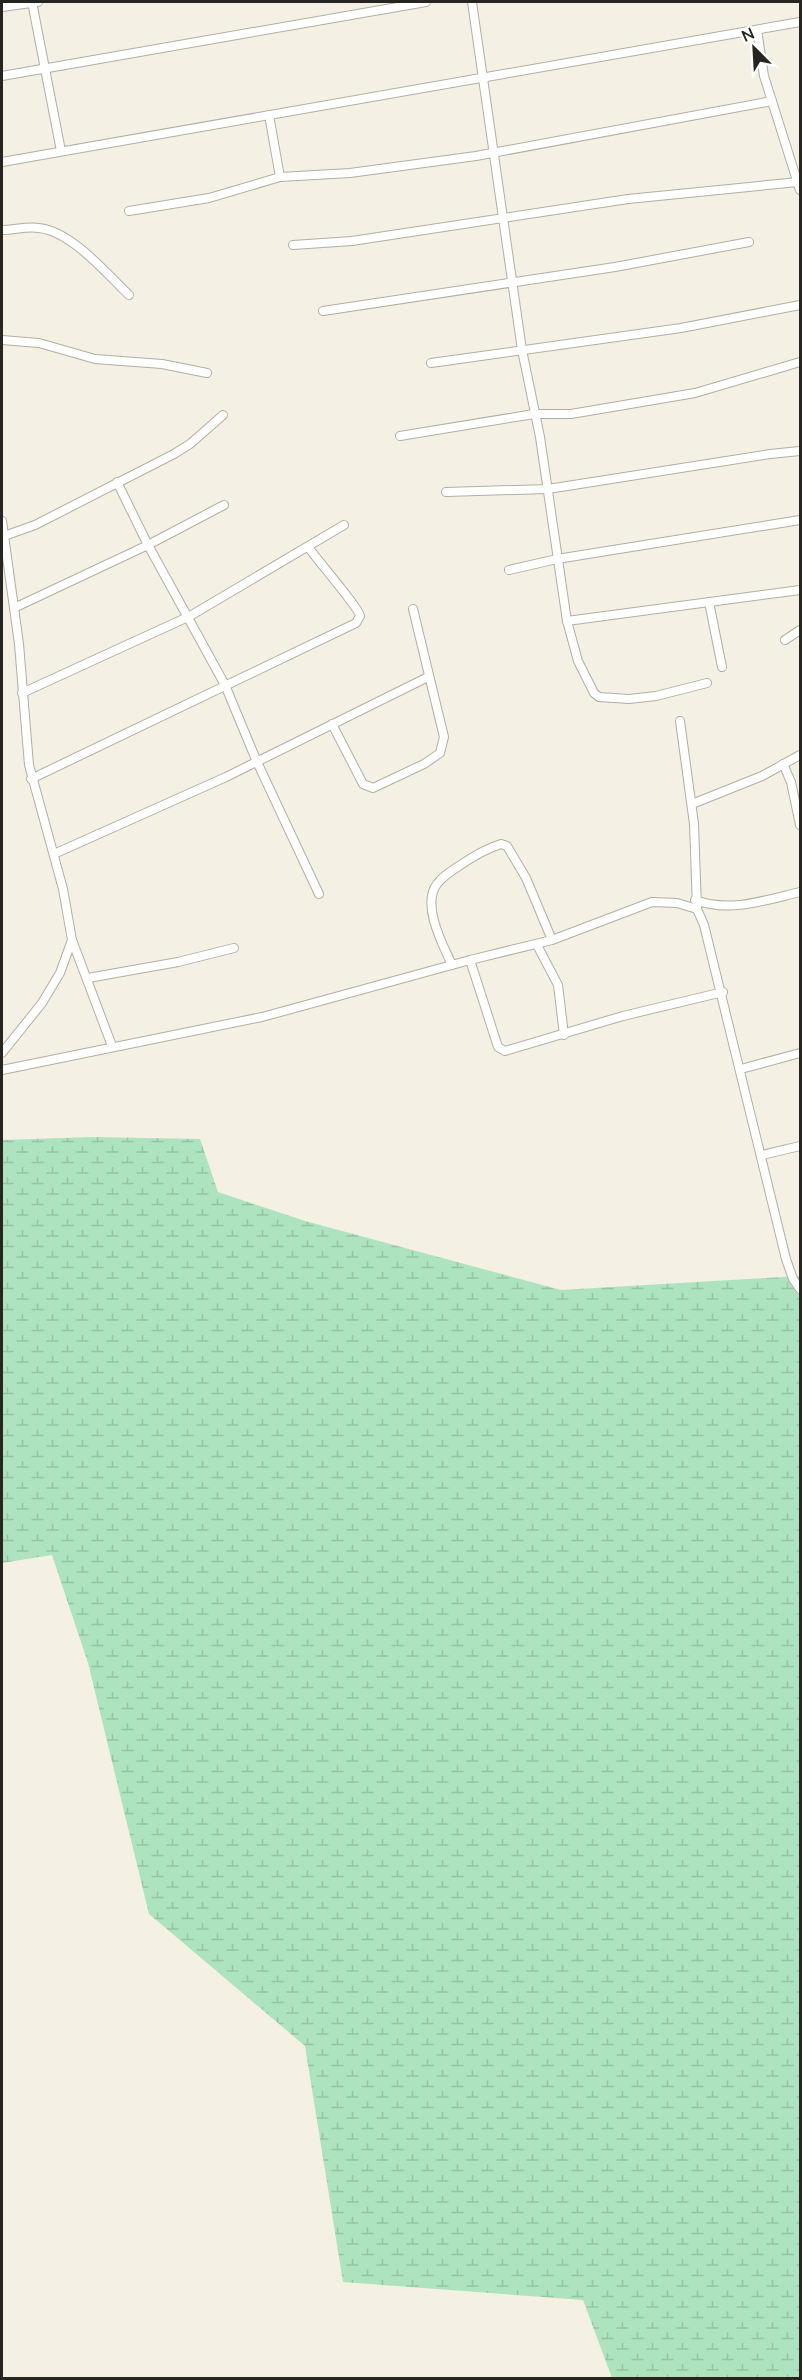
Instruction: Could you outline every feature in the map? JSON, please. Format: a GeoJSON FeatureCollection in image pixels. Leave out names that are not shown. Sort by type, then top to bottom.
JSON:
{"type":"FeatureCollection","features":[{"type":"Feature","properties":{"kind":"street"},"geometry":{"type":"LineString","coordinates":[[2,7],[34,2],[61,151]]}},
{"type":"Feature","properties":{"kind":"street"},"geometry":{"type":"LineString","coordinates":[[2,76],[426,2]]}},
{"type":"Feature","properties":{"kind":"street"},"geometry":{"type":"LineString","coordinates":[[472,2],[481,78],[522,350],[540,437],[567,621],[578,661],[594,693],[599,697],[629,699],[656,696],[707,683]]}},
{"type":"Feature","properties":{"kind":"street"},"geometry":{"type":"LineString","coordinates":[[2,162],[801,22]]}},
{"type":"Feature","properties":{"kind":"street"},"geometry":{"type":"LineString","coordinates":[[293,245],[352,241],[628,199],[800,188],[764,76],[757,30]]}},
{"type":"Feature","properties":{"kind":"street"},"geometry":{"type":"LineString","coordinates":[[129,211],[209,198],[280,177],[350,174],[494,153],[772,101]]}},
{"type":"Feature","properties":{"kind":"street"},"geometry":{"type":"LineString","coordinates":[[269,115],[280,177]]}},
{"type":"Feature","properties":{"kind":"street"},"geometry":{"type":"LineString","coordinates":[[2,230],[40,228],[55,232],[82,251],[129,296]]}},
{"type":"Feature","properties":{"kind":"street"},"geometry":{"type":"LineString","coordinates":[[323,311],[512,283],[749,242]]}},
{"type":"Feature","properties":{"kind":"street"},"geometry":{"type":"LineString","coordinates":[[431,363],[702,325],[801,305]]}},
{"type":"Feature","properties":{"kind":"street"},"geometry":{"type":"LineString","coordinates":[[2,340],[39,343],[95,359],[162,364],[207,373]]}},
{"type":"Feature","properties":{"kind":"street"},"geometry":{"type":"LineString","coordinates":[[400,436],[534,414],[571,414],[695,393],[801,362]]}},
{"type":"Feature","properties":{"kind":"street"},"geometry":{"type":"LineString","coordinates":[[4,536],[35,525],[190,444],[223,415]]}},
{"type":"Feature","properties":{"kind":"street"},"geometry":{"type":"LineString","coordinates":[[446,492],[548,489],[770,454],[801,452]]}},
{"type":"Feature","properties":{"kind":"street"},"geometry":{"type":"LineString","coordinates":[[117,482],[148,545],[190,616],[225,685],[257,762],[318,894]]}},
{"type":"Feature","properties":{"kind":"street"},"geometry":{"type":"LineString","coordinates":[[14,608],[148,545],[224,505]]}},
{"type":"Feature","properties":{"kind":"street"},"geometry":{"type":"LineString","coordinates":[[508,570],[557,559],[801,520]]}},
{"type":"Feature","properties":{"kind":"street"},"geometry":{"type":"LineString","coordinates":[[2,521],[14,608],[31,779],[54,854],[72,940],[112,1046]]}},
{"type":"Feature","properties":{"kind":"street"},"geometry":{"type":"LineString","coordinates":[[22,693],[190,616],[309,548],[344,525]]}},
{"type":"Feature","properties":{"kind":"street"},"geometry":{"type":"LineString","coordinates":[[31,779],[356,623],[360,616],[357,606],[335,584],[309,548]]}},
{"type":"Feature","properties":{"kind":"street"},"geometry":{"type":"LineString","coordinates":[[567,621],[801,590]]}},
{"type":"Feature","properties":{"kind":"street"},"geometry":{"type":"LineString","coordinates":[[709,602],[722,667]]}},
{"type":"Feature","properties":{"kind":"street"},"geometry":{"type":"LineString","coordinates":[[332,724],[363,784],[368,787],[373,788],[424,764],[440,753],[444,737],[413,609]]}},
{"type":"Feature","properties":{"kind":"street"},"geometry":{"type":"LineString","coordinates":[[785,640],[801,630]]}},
{"type":"Feature","properties":{"kind":"street"},"geometry":{"type":"LineString","coordinates":[[54,854],[257,762],[428,678]]}},
{"type":"Feature","properties":{"kind":"street"},"geometry":{"type":"LineString","coordinates":[[680,721],[692,804],[695,900],[723,992],[786,1259],[793,1279],[801,1289]]}},
{"type":"Feature","properties":{"kind":"street"},"geometry":{"type":"LineString","coordinates":[[692,804],[762,776],[801,755]]}},
{"type":"Feature","properties":{"kind":"street"},"geometry":{"type":"LineString","coordinates":[[783,764],[791,782],[801,825]]}},
{"type":"Feature","properties":{"kind":"street"},"geometry":{"type":"LineString","coordinates":[[452,965],[440,937],[432,895],[436,884],[472,857],[501,844],[507,846],[526,878],[552,940]]}},
{"type":"Feature","properties":{"kind":"street"},"geometry":{"type":"LineString","coordinates":[[695,900],[723,906],[754,903],[801,892]]}},
{"type":"Feature","properties":{"kind":"street"},"geometry":{"type":"LineString","coordinates":[[2,1070],[262,1017],[470,960],[537,945],[652,902],[677,903],[697,909]]}},
{"type":"Feature","properties":{"kind":"street"},"geometry":{"type":"LineString","coordinates":[[2,1053],[42,1003],[60,973],[72,940]]}},
{"type":"Feature","properties":{"kind":"street"},"geometry":{"type":"LineString","coordinates":[[537,945],[558,985],[564,1035]]}},
{"type":"Feature","properties":{"kind":"street"},"geometry":{"type":"LineString","coordinates":[[88,978],[178,962],[234,948]]}},
{"type":"Feature","properties":{"kind":"street"},"geometry":{"type":"LineString","coordinates":[[470,960],[498,1047],[511,1051],[623,1016],[723,992]]}},
{"type":"Feature","properties":{"kind":"street"},"geometry":{"type":"LineString","coordinates":[[741,1069],[801,1053]]}},
{"type":"Feature","properties":{"kind":"street"},"geometry":{"type":"LineString","coordinates":[[762,1155],[801,1146]]}},
{"type":"Feature","properties":{"kind":"green space"},"geometry":{"type":"Polygon","coordinates":[[[92,1137],[200,1139],[218,1192],[305,1221],[561,1290],[800,1276],[800,2378],[612,2378],[583,2300],[343,2282],[305,2046],[149,1914],[88,1663],[52,1555],[2,1563],[2,1140],[92,1137]]]}}]}
